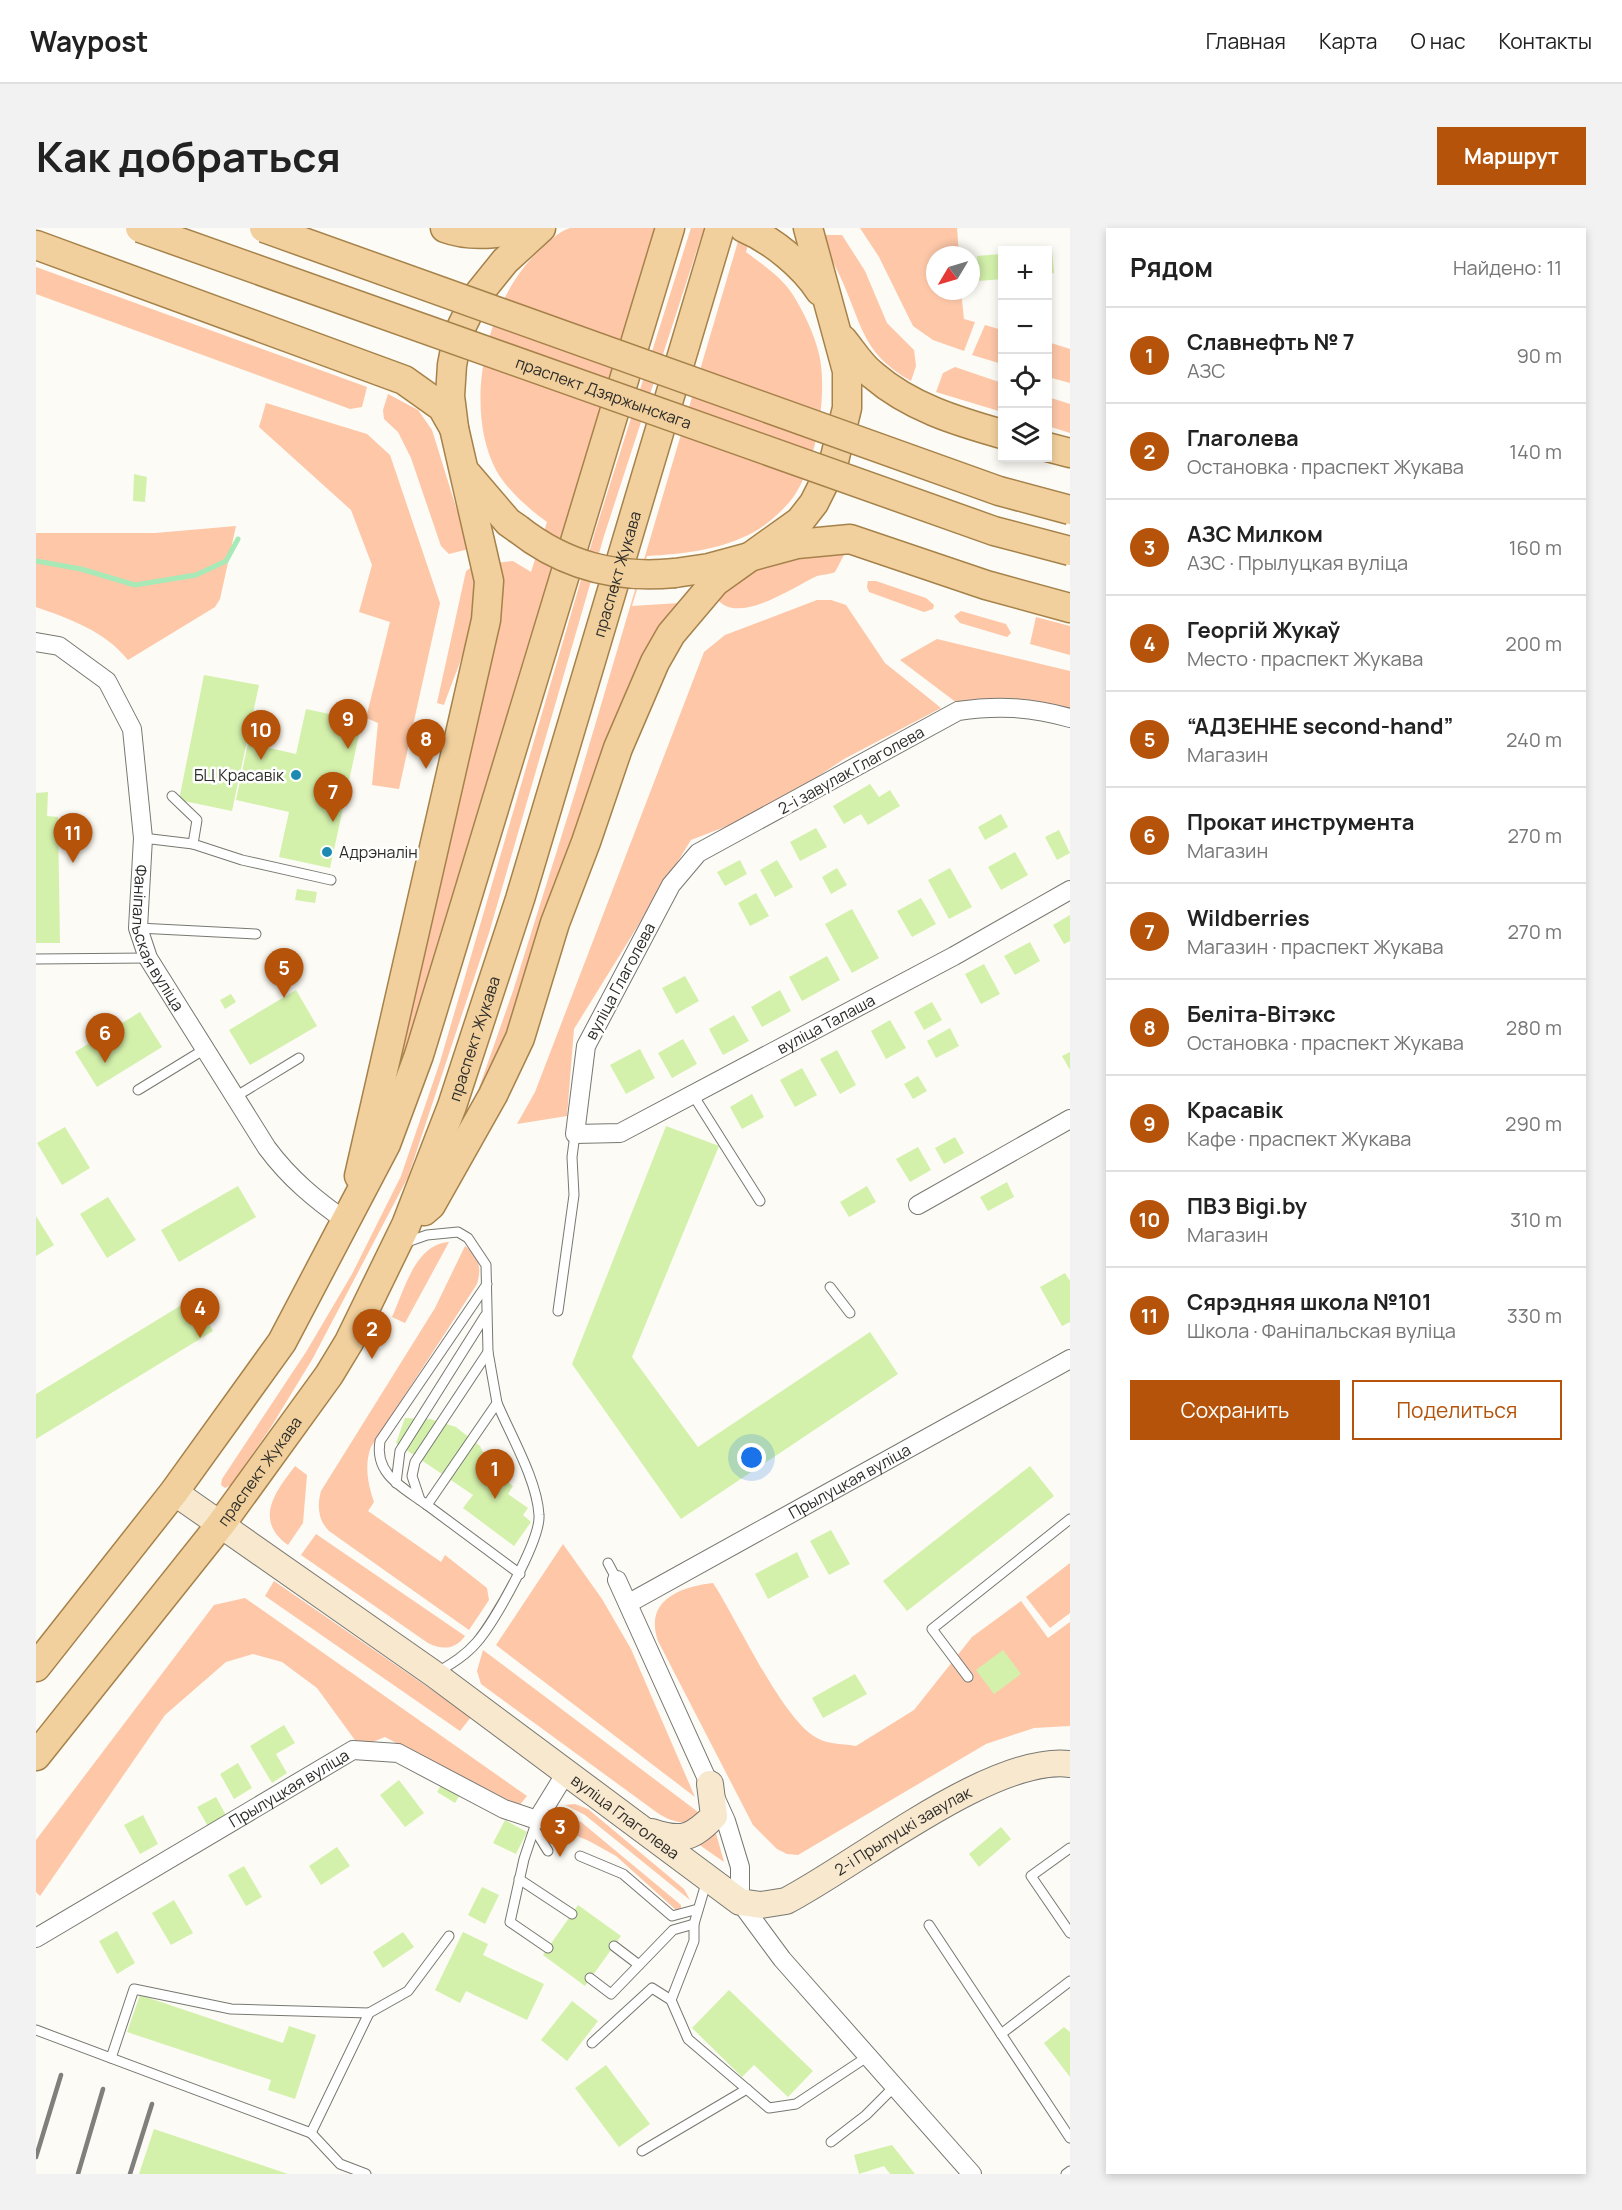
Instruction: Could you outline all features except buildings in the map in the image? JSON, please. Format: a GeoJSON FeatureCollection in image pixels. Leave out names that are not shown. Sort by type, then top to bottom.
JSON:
{"type":"FeatureCollection","features":[{"type":"Feature","properties":{"kind":"main road","name":"праспект Дзяржынскага"},"geometry":{"type":"LineString","coordinates":[[140,228],[982,527],[1070,551]]}},
{"type":"Feature","properties":{"kind":"main road"},"geometry":{"type":"LineString","coordinates":[[264,228],[999,491],[1070,510]]}},
{"type":"Feature","properties":{"kind":"main road"},"geometry":{"type":"LineString","coordinates":[[445,228],[458,233],[491,234],[529,228]]}},
{"type":"Feature","properties":{"kind":"main road"},"geometry":{"type":"LineString","coordinates":[[350,1218],[374,1103],[486,620],[489,581],[466,472],[454,428],[450,396],[452,365],[458,334],[476,297],[492,276],[541,228]]}},
{"type":"Feature","properties":{"kind":"main road"},"geometry":{"type":"LineString","coordinates":[[36,1667],[174,1491],[282,1341],[350,1218],[386,1144],[419,1055],[670,228]]}},
{"type":"Feature","properties":{"kind":"main road","name":"праспект Жукава"},"geometry":{"type":"LineString","coordinates":[[36,1756],[222,1524],[329,1375],[401,1236],[452,1106],[520,899],[720,228]]}},
{"type":"Feature","properties":{"kind":"main road"},"geometry":{"type":"LineString","coordinates":[[744,228],[789,258],[806,274],[827,304]]}},
{"type":"Feature","properties":{"kind":"main road"},"geometry":{"type":"LineString","coordinates":[[401,1236],[432,1205],[493,1095],[520,1038],[555,923],[618,748],[655,662],[671,634],[715,582],[748,557],[774,542],[800,521],[814,503],[833,465],[847,408],[846,371],[838,333],[827,304],[808,228]]}},
{"type":"Feature","properties":{"kind":"main road"},"geometry":{"type":"LineString","coordinates":[[36,245],[404,380],[442,407],[454,428]]}},
{"type":"Feature","properties":{"kind":"main road"},"geometry":{"type":"LineString","coordinates":[[838,333],[871,374],[900,397],[951,419],[998,433]]}},
{"type":"Feature","properties":{"kind":"main road"},"geometry":{"type":"LineString","coordinates":[[1052,448],[1070,453]]}},
{"type":"Feature","properties":{"kind":"main road"},"geometry":{"type":"LineString","coordinates":[[466,472],[508,522],[535,543],[567,560],[598,571],[636,576],[675,573],[709,568],[797,544],[850,539],[986,585],[1070,608]]}},
{"type":"Feature","properties":{"kind":"street","name":"Фаніпальская вуліца"},"geometry":{"type":"LineString","coordinates":[[36,642],[59,646],[107,681],[132,729],[143,838],[138,928],[148,958],[284,1171],[306,1192],[350,1218]]}},
{"type":"Feature","properties":{"kind":"street","name":"2-і завулак Глаголева"},"geometry":{"type":"LineString","coordinates":[[662,902],[671,885],[698,853],[958,711],[999,706],[1023,707],[1070,718]]}},
{"type":"Feature","properties":{"kind":"street","name":"вуліца Талаша"},"geometry":{"type":"LineString","coordinates":[[575,1134],[620,1133],[954,956],[1070,890]]}},
{"type":"Feature","properties":{"kind":"street","name":"вуліца Глаголева"},"geometry":{"type":"LineString","coordinates":[[575,1134],[586,1046],[662,902]]}},
{"type":"Feature","properties":{"kind":"street"},"geometry":{"type":"LineString","coordinates":[[918,1205],[1070,1119]]}},
{"type":"Feature","properties":{"kind":"street","name":"Прылуцкая вуліца"},"geometry":{"type":"LineString","coordinates":[[629,1603],[1070,1359]]}},
{"type":"Feature","properties":{"kind":"street"},"geometry":{"type":"LineString","coordinates":[[174,1491],[222,1524]]}},
{"type":"Feature","properties":{"kind":"street","name":"вуліца Глаголева"},"geometry":{"type":"LineString","coordinates":[[222,1524],[567,1771],[740,1902],[783,1959],[870,2055],[972,2174]]}},
{"type":"Feature","properties":{"kind":"street"},"geometry":{"type":"LineString","coordinates":[[617,1580],[726,1821],[740,1867],[740,1902]]}},
{"type":"Feature","properties":{"kind":"street","name":"Прылуцкая вуліца"},"geometry":{"type":"LineString","coordinates":[[36,1938],[353,1750],[398,1753],[536,1825]]}},
{"type":"Feature","properties":{"kind":"street","name":"2-і Прылуцкі завулак"},"geometry":{"type":"LineString","coordinates":[[740,1902],[762,1905],[786,1901],[962,1794],[1026,1769],[1070,1764]]}},
{"type":"Feature","properties":{"kind":"street"},"geometry":{"type":"LineString","coordinates":[[536,1825],[567,1771]]}},
{"type":"Feature","properties":{"kind":"street"},"geometry":{"type":"LineString","coordinates":[[644,1828],[669,1838],[682,1838],[697,1833],[714,1816],[710,1784]]}},
{"type":"Feature","properties":{"kind":"lane"},"geometry":{"type":"LineString","coordinates":[[172,796],[197,820],[193,844]]}},
{"type":"Feature","properties":{"kind":"lane"},"geometry":{"type":"LineString","coordinates":[[143,838],[193,844],[242,860],[331,880]]}},
{"type":"Feature","properties":{"kind":"lane"},"geometry":{"type":"LineString","coordinates":[[138,928],[256,934]]}},
{"type":"Feature","properties":{"kind":"lane"},"geometry":{"type":"LineString","coordinates":[[36,958],[148,958]]}},
{"type":"Feature","properties":{"kind":"lane"},"geometry":{"type":"LineString","coordinates":[[138,1090],[205,1049]]}},
{"type":"Feature","properties":{"kind":"lane"},"geometry":{"type":"LineString","coordinates":[[235,1097],[299,1058]]}},
{"type":"Feature","properties":{"kind":"lane"},"geometry":{"type":"LineString","coordinates":[[693,1095],[760,1201]]}},
{"type":"Feature","properties":{"kind":"lane"},"geometry":{"type":"LineString","coordinates":[[558,1311],[574,1196],[572,1156],[575,1134]]}},
{"type":"Feature","properties":{"kind":"lane"},"geometry":{"type":"LineString","coordinates":[[401,1236],[458,1232],[468,1238],[486,1265],[488,1282],[485,1316],[496,1403],[538,1503],[540,1519],[520,1574],[478,1641],[459,1659],[434,1674]]}},
{"type":"Feature","properties":{"kind":"lane"},"geometry":{"type":"LineString","coordinates":[[488,1282],[380,1441],[378,1453],[382,1468],[396,1483],[520,1574]]}},
{"type":"Feature","properties":{"kind":"lane"},"geometry":{"type":"LineString","coordinates":[[830,1287],[850,1313]]}},
{"type":"Feature","properties":{"kind":"lane"},"geometry":{"type":"LineString","coordinates":[[396,1483],[400,1451],[485,1316]]}},
{"type":"Feature","properties":{"kind":"lane"},"geometry":{"type":"LineString","coordinates":[[423,1503],[412,1476],[415,1462],[488,1352]]}},
{"type":"Feature","properties":{"kind":"lane"},"geometry":{"type":"LineString","coordinates":[[423,1503],[496,1403]]}},
{"type":"Feature","properties":{"kind":"lane"},"geometry":{"type":"LineString","coordinates":[[968,1677],[932,1629],[1070,1519]]}},
{"type":"Feature","properties":{"kind":"lane"},"geometry":{"type":"LineString","coordinates":[[608,1563],[617,1580]]}},
{"type":"Feature","properties":{"kind":"lane"},"geometry":{"type":"LineString","coordinates":[[536,1825],[548,1851]]}},
{"type":"Feature","properties":{"kind":"lane"},"geometry":{"type":"LineString","coordinates":[[536,1825],[519,1879],[510,1922],[549,1948]]}},
{"type":"Feature","properties":{"kind":"lane"},"geometry":{"type":"LineString","coordinates":[[1070,1848],[1031,1876],[1070,1933]]}},
{"type":"Feature","properties":{"kind":"lane"},"geometry":{"type":"LineString","coordinates":[[580,1856],[622,1874],[672,1916],[698,1909]]}},
{"type":"Feature","properties":{"kind":"lane"},"geometry":{"type":"LineString","coordinates":[[671,2000],[694,1941],[694,1924],[707,1877]]}},
{"type":"Feature","properties":{"kind":"lane"},"geometry":{"type":"LineString","coordinates":[[519,1879],[572,1914]]}},
{"type":"Feature","properties":{"kind":"lane"},"geometry":{"type":"LineString","coordinates":[[590,1978],[611,1994],[673,1930],[694,1924]]}},
{"type":"Feature","properties":{"kind":"lane"},"geometry":{"type":"LineString","coordinates":[[929,1925],[1070,2138]]}},
{"type":"Feature","properties":{"kind":"lane"},"geometry":{"type":"LineString","coordinates":[[111,2058],[134,1989],[231,2009],[369,2013],[408,1991],[449,1936]]}},
{"type":"Feature","properties":{"kind":"lane"},"geometry":{"type":"LineString","coordinates":[[614,1946],[639,1965]]}},
{"type":"Feature","properties":{"kind":"lane"},"geometry":{"type":"LineString","coordinates":[[1001,2034],[1070,1981]]}},
{"type":"Feature","properties":{"kind":"lane"},"geometry":{"type":"LineString","coordinates":[[592,2043],[652,1988],[671,2000],[688,2039],[769,2108],[796,2104],[870,2055]]}},
{"type":"Feature","properties":{"kind":"lane"},"geometry":{"type":"LineString","coordinates":[[311,2133],[369,2013]]}},
{"type":"Feature","properties":{"kind":"lane"},"geometry":{"type":"LineString","coordinates":[[36,2030],[311,2133],[340,2164],[366,2174]]}},
{"type":"Feature","properties":{"kind":"lane"},"geometry":{"type":"LineString","coordinates":[[831,2142],[866,2115],[896,2085]]}},
{"type":"Feature","properties":{"kind":"lane"},"geometry":{"type":"LineString","coordinates":[[642,2151],[747,2089]]}},
{"type":"Feature","properties":{"kind":"lane"},"geometry":{"type":"LineString","coordinates":[[1066,2174],[1070,2171]]}},
{"type":"Feature","properties":{"kind":"shaded area"},"geometry":{"type":"Polygon","coordinates":[[[570,228],[655,228],[402,1059],[395,1057],[496,563],[513,561],[531,572],[547,522],[506,485],[496,470],[486,444],[481,415],[481,384],[486,353],[494,323],[506,295],[522,270],[551,240],[570,228]]]}},
{"type":"Feature","properties":{"kind":"shaded area"},"geometry":{"type":"Polygon","coordinates":[[[691,228],[704,228],[604,536],[489,933],[408,1177],[313,1358],[271,1427],[231,1485],[225,1488],[221,1485],[222,1479],[306,1352],[352,1274],[401,1176],[440,1062],[595,532],[691,228]]]}},
{"type":"Feature","properties":{"kind":"shaded area"},"geometry":{"type":"Polygon","coordinates":[[[742,228],[753,228],[746,252],[789,289],[805,316],[817,346],[821,370],[821,407],[809,465],[790,501],[776,516],[754,532],[715,547],[647,556],[632,606],[679,603],[490,1082],[465,1128],[513,991],[575,793],[742,228]]]}},
{"type":"Feature","properties":{"kind":"shaded area"},"geometry":{"type":"Polygon","coordinates":[[[860,228],[957,228],[958,246],[926,246],[926,300],[962,300],[964,319],[975,322],[964,351],[933,340],[913,326],[879,257],[860,228]]]}},
{"type":"Feature","properties":{"kind":"shaded area"},"geometry":{"type":"Polygon","coordinates":[[[820,235],[842,235],[865,271],[887,323],[914,350],[916,366],[911,381],[884,361],[867,340],[820,235]]]}},
{"type":"Feature","properties":{"kind":"shaded area"},"geometry":{"type":"Polygon","coordinates":[[[36,267],[367,387],[362,407],[350,409],[36,294],[36,267]]]}},
{"type":"Feature","properties":{"kind":"shaded area"},"geometry":{"type":"Polygon","coordinates":[[[985,325],[998,329],[998,363],[972,355],[985,325]]]}},
{"type":"Feature","properties":{"kind":"shaded area"},"geometry":{"type":"Polygon","coordinates":[[[1052,343],[1070,349],[1070,383],[1052,378],[1052,343]]]}},
{"type":"Feature","properties":{"kind":"shaded area"},"geometry":{"type":"Polygon","coordinates":[[[955,367],[998,382],[998,411],[936,392],[943,373],[955,367]]]}},
{"type":"Feature","properties":{"kind":"shaded area"},"geometry":{"type":"Polygon","coordinates":[[[388,394],[418,410],[432,430],[469,549],[449,554],[441,546],[411,458],[398,432],[384,419],[383,410],[388,394]]]}},
{"type":"Feature","properties":{"kind":"shaded area"},"geometry":{"type":"Polygon","coordinates":[[[1052,398],[1070,404],[1070,433],[1052,427],[1052,398]]]}},
{"type":"Feature","properties":{"kind":"shaded area"},"geometry":{"type":"Polygon","coordinates":[[[266,403],[367,434],[390,455],[440,603],[399,789],[372,785],[378,723],[366,718],[390,622],[359,612],[372,565],[351,510],[259,427],[266,403]]]}},
{"type":"Feature","properties":{"kind":"shaded area"},"geometry":{"type":"Polygon","coordinates":[[[236,526],[220,599],[215,607],[128,660],[109,641],[86,627],[36,607],[36,533],[155,533],[236,526]]]}},
{"type":"Feature","properties":{"kind":"shaded area"},"geometry":{"type":"Polygon","coordinates":[[[808,551],[845,553],[835,572],[817,576],[765,602],[750,607],[736,608],[725,605],[716,597],[762,567],[808,551]]]}},
{"type":"Feature","properties":{"kind":"shaded area"},"geometry":{"type":"Polygon","coordinates":[[[472,567],[475,602],[472,620],[463,655],[444,705],[437,703],[466,571],[472,567]]]}},
{"type":"Feature","properties":{"kind":"shaded area"},"geometry":{"type":"Polygon","coordinates":[[[868,581],[876,581],[926,598],[934,605],[933,609],[924,612],[869,592],[868,581]]]}},
{"type":"Feature","properties":{"kind":"shaded area"},"geometry":{"type":"Polygon","coordinates":[[[817,600],[831,600],[846,605],[885,663],[941,708],[844,759],[766,811],[691,840],[574,1029],[567,1116],[517,1124],[535,1092],[704,652],[725,635],[817,600]]]}},
{"type":"Feature","properties":{"kind":"shaded area"},"geometry":{"type":"Polygon","coordinates":[[[961,611],[1006,624],[1011,633],[1007,637],[960,623],[954,616],[961,611]]]}},
{"type":"Feature","properties":{"kind":"shaded area"},"geometry":{"type":"Polygon","coordinates":[[[1036,617],[1070,626],[1070,655],[1030,644],[1036,617]]]}},
{"type":"Feature","properties":{"kind":"shaded area"},"geometry":{"type":"Polygon","coordinates":[[[937,639],[1070,671],[1070,712],[1033,701],[957,703],[900,660],[937,639]]]}},
{"type":"Feature","properties":{"kind":"shaded area"},"geometry":{"type":"Polygon","coordinates":[[[449,1242],[405,1323],[392,1317],[406,1282],[419,1260],[437,1245],[449,1242]]]}},
{"type":"Feature","properties":{"kind":"shaded area"},"geometry":{"type":"Polygon","coordinates":[[[465,1246],[478,1262],[477,1284],[371,1447],[367,1467],[374,1502],[368,1511],[441,1562],[445,1555],[487,1588],[489,1600],[469,1630],[329,1531],[323,1522],[319,1507],[321,1491],[435,1308],[465,1246]]]}},
{"type":"Feature","properties":{"kind":"shaded area"},"geometry":{"type":"Polygon","coordinates":[[[295,1466],[307,1475],[303,1523],[288,1545],[277,1535],[270,1516],[275,1495],[295,1466]]]}},
{"type":"Feature","properties":{"kind":"shaded area"},"geometry":{"type":"Polygon","coordinates":[[[316,1534],[465,1636],[457,1644],[448,1647],[438,1647],[428,1643],[301,1555],[316,1534]]]}},
{"type":"Feature","properties":{"kind":"shaded area"},"geometry":{"type":"Polygon","coordinates":[[[563,1544],[602,1599],[631,1649],[695,1797],[496,1645],[563,1544]]]}},
{"type":"Feature","properties":{"kind":"shaded area"},"geometry":{"type":"Polygon","coordinates":[[[1070,1563],[1070,1613],[1050,1628],[1026,1597],[1070,1563]]]}},
{"type":"Feature","properties":{"kind":"shaded area"},"geometry":{"type":"Polygon","coordinates":[[[274,1581],[471,1717],[460,1731],[265,1596],[274,1581]]]}},
{"type":"Feature","properties":{"kind":"shaded area"},"geometry":{"type":"Polygon","coordinates":[[[713,1583],[776,1693],[805,1729],[823,1741],[856,1746],[914,1710],[972,1637],[1021,1601],[1048,1638],[1070,1622],[1070,1726],[1034,1728],[986,1744],[798,1855],[787,1854],[777,1849],[753,1825],[658,1641],[655,1627],[660,1606],[668,1598],[688,1588],[713,1583]]]}},
{"type":"Feature","properties":{"kind":"shaded area"},"geometry":{"type":"Polygon","coordinates":[[[245,1598],[527,1796],[518,1807],[385,1737],[360,1747],[317,1688],[282,1662],[253,1654],[226,1662],[165,1715],[40,1896],[36,1892],[36,1840],[214,1605],[245,1598]]]}},
{"type":"Feature","properties":{"kind":"shaded area"},"geometry":{"type":"Polygon","coordinates":[[[483,1650],[702,1815],[691,1821],[681,1822],[670,1820],[659,1814],[481,1684],[477,1671],[483,1650]]]}},
{"type":"Feature","properties":{"kind":"shaded area"},"geometry":{"type":"Polygon","coordinates":[[[575,1804],[588,1809],[684,1889],[690,1900],[585,1815],[565,1805],[575,1804]]]}},
{"type":"Feature","properties":{"kind":"shaded area"},"geometry":{"type":"Polygon","coordinates":[[[559,1812],[581,1822],[681,1905],[681,1908],[676,1910],[616,1856],[556,1827],[559,1812]]]}},
{"type":"Feature","properties":{"kind":"shaded area"},"geometry":{"type":"Polygon","coordinates":[[[715,1830],[724,1862],[691,1839],[715,1830]]]}},
{"type":"Feature","properties":{"kind":"waterway"},"geometry":{"type":"LineString","coordinates":[[36,561],[81,569],[135,585],[196,575],[226,561],[238,539]]}},
{"type":"Feature","properties":{"kind":"railway"},"geometry":{"type":"LineString","coordinates":[[36,2157],[61,2075]]}},
{"type":"Feature","properties":{"kind":"railway"},"geometry":{"type":"LineString","coordinates":[[78,2174],[103,2089]]}},
{"type":"Feature","properties":{"kind":"railway"},"geometry":{"type":"LineString","coordinates":[[130,2174],[152,2104]]}},
{"type":"Feature","properties":{"kind":"place","name":"Красавік"},"geometry":{"type":"Point","coordinates":[348,749]}},
{"type":"Feature","properties":{"kind":"place","name":"ПВЗ Bigi.by"},"geometry":{"type":"Point","coordinates":[261,760]}},
{"type":"Feature","properties":{"kind":"place","name":"Беліта-Вітэкс"},"geometry":{"type":"Point","coordinates":[426,769]}},
{"type":"Feature","properties":{"kind":"place","name":"БЦ Красавік"},"geometry":{"type":"Point","coordinates":[296,775]}},
{"type":"Feature","properties":{"kind":"place","name":"Wildberries"},"geometry":{"type":"Point","coordinates":[333,822]}},
{"type":"Feature","properties":{"kind":"place","name":"Адрэналін"},"geometry":{"type":"Point","coordinates":[327,852]}},
{"type":"Feature","properties":{"kind":"place","name":"Сярэдняя школа №101"},"geometry":{"type":"Point","coordinates":[73,863]}},
{"type":"Feature","properties":{"kind":"place","name":"“АДЗЕННЕ second-hand”"},"geometry":{"type":"Point","coordinates":[284,998]}},
{"type":"Feature","properties":{"kind":"place","name":"Прокат инструмента"},"geometry":{"type":"Point","coordinates":[105,1063]}},
{"type":"Feature","properties":{"kind":"place","name":"Георгій Жукаў"},"geometry":{"type":"Point","coordinates":[200,1338]}},
{"type":"Feature","properties":{"kind":"place","name":"Глаголева"},"geometry":{"type":"Point","coordinates":[372,1359]}},
{"type":"Feature","properties":{"kind":"place","name":"Славнефть № 7"},"geometry":{"type":"Point","coordinates":[495,1499]}},
{"type":"Feature","properties":{"kind":"place","name":"АЗС Милком"},"geometry":{"type":"Point","coordinates":[560,1857]}}]}
